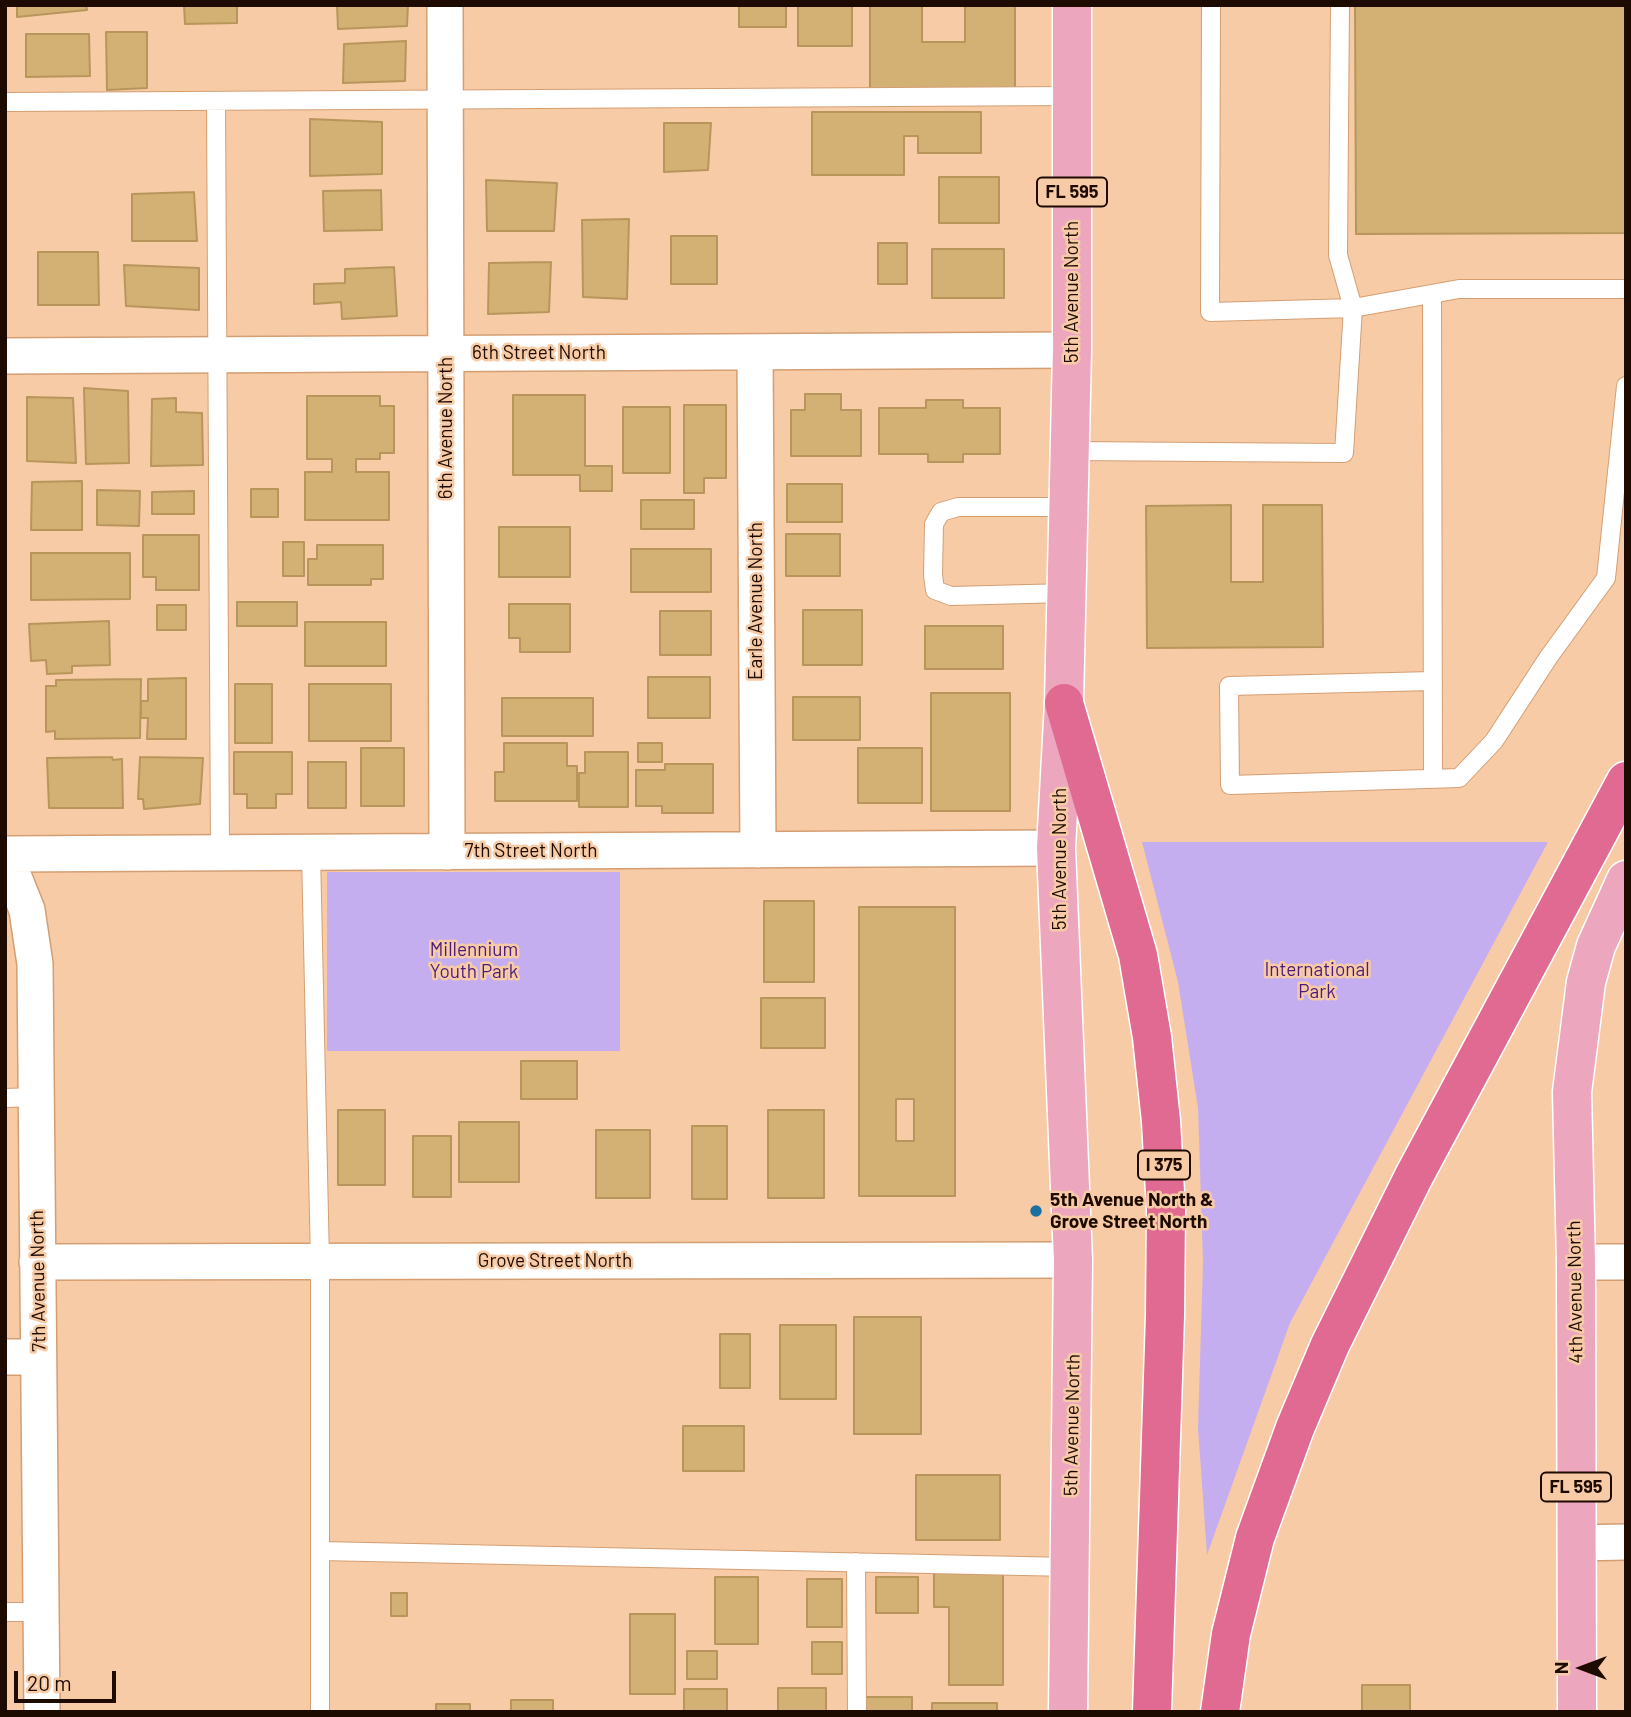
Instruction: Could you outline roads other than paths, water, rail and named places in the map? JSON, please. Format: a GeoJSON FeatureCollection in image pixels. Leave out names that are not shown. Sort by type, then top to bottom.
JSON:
{"type":"FeatureCollection","features":[{"type":"Feature","properties":{"kind":"highway","name":"I 375"},"geometry":{"type":"LineString","coordinates":[[1064,703],[1138,955],[1152,1037],[1161,1121],[1166,1210],[1165,1316],[1152,1712]]}},
{"type":"Feature","properties":{"kind":"highway"},"geometry":{"type":"LineString","coordinates":[[1220,1712],[1231,1633],[1255,1538],[1295,1428],[1330,1345],[1414,1176],[1626,780]]}},
{"type":"Feature","properties":{"kind":"main road","name":"5th Avenue North"},"geometry":{"type":"LineString","coordinates":[[1068,1712],[1073,1259],[1056,848],[1064,703],[1072,350],[1072,5]]}},
{"type":"Feature","properties":{"kind":"main road","name":"4th Avenue North"},"geometry":{"type":"LineString","coordinates":[[1577,1712],[1576,1262],[1572,1092],[1579,1029],[1596,946],[1626,880]]}},
{"type":"Feature","properties":{"kind":"street","name":"6th Avenue North"},"geometry":{"type":"LineString","coordinates":[[445,5],[447,852]]}},
{"type":"Feature","properties":{"kind":"street","name":"6th Street North"},"geometry":{"type":"LineString","coordinates":[[5,356],[1072,350]]}},
{"type":"Feature","properties":{"kind":"street","name":"Earle Avenue North"},"geometry":{"type":"LineString","coordinates":[[755,352],[758,850]]}},
{"type":"Feature","properties":{"kind":"street","name":"7th Street North"},"geometry":{"type":"LineString","coordinates":[[5,855],[1056,848]]}},
{"type":"Feature","properties":{"kind":"street","name":"7th Avenue North"},"geometry":{"type":"LineString","coordinates":[[5,855],[27,911],[35,964],[21,1098],[37,1262],[22,1357],[41,1612],[42,1712]]}},
{"type":"Feature","properties":{"kind":"street","name":"Grove Street North"},"geometry":{"type":"LineString","coordinates":[[37,1262],[1073,1259]]}},
{"type":"Feature","properties":{"kind":"street"},"geometry":{"type":"LineString","coordinates":[[1576,1262],[1626,1262]]}},
{"type":"Feature","properties":{"kind":"street"},"geometry":{"type":"LineString","coordinates":[[1576,1543],[1626,1542]]}},
{"type":"Feature","properties":{"kind":"lane"},"geometry":{"type":"LineString","coordinates":[[1211,5],[1210,312],[1353,308],[1459,289],[1626,289]]}},
{"type":"Feature","properties":{"kind":"lane"},"geometry":{"type":"LineString","coordinates":[[1070,451],[1344,453],[1353,308],[1338,255],[1340,5]]}},
{"type":"Feature","properties":{"kind":"lane"},"geometry":{"type":"LineString","coordinates":[[5,102],[1072,96]]}},
{"type":"Feature","properties":{"kind":"lane"},"geometry":{"type":"LineString","coordinates":[[216,101],[220,853]]}},
{"type":"Feature","properties":{"kind":"lane"},"geometry":{"type":"LineString","coordinates":[[1432,294],[1433,779]]}},
{"type":"Feature","properties":{"kind":"lane"},"geometry":{"type":"LineString","coordinates":[[1433,681],[1229,686],[1230,785],[1459,778],[1494,741],[1548,658],[1606,578],[1626,386]]}},
{"type":"Feature","properties":{"kind":"lane"},"geometry":{"type":"LineString","coordinates":[[1067,593],[951,596],[935,590],[934,524],[941,512],[958,507],[1069,507]]}},
{"type":"Feature","properties":{"kind":"lane"},"geometry":{"type":"LineString","coordinates":[[312,853],[320,1262],[320,1712]]}},
{"type":"Feature","properties":{"kind":"lane"},"geometry":{"type":"LineString","coordinates":[[320,1551],[1070,1567]]}},
{"type":"Feature","properties":{"kind":"lane"},"geometry":{"type":"LineString","coordinates":[[856,1562],[857,1712]]}},
{"type":"Feature","properties":{"kind":"lane"},"geometry":{"type":"LineString","coordinates":[[5,1612],[41,1612]]}},
{"type":"Feature","properties":{"kind":"place","name":"5th Avenue North & Grove Street North"},"geometry":{"type":"Point","coordinates":[1036,1211]}},
{"type":"Feature","properties":{"kind":"park label","name":"Millennium Youth Park"},"geometry":{"type":"Point","coordinates":[474,961]}},
{"type":"Feature","properties":{"kind":"park label","name":"International Park"},"geometry":{"type":"Point","coordinates":[1317,981]}}]}
